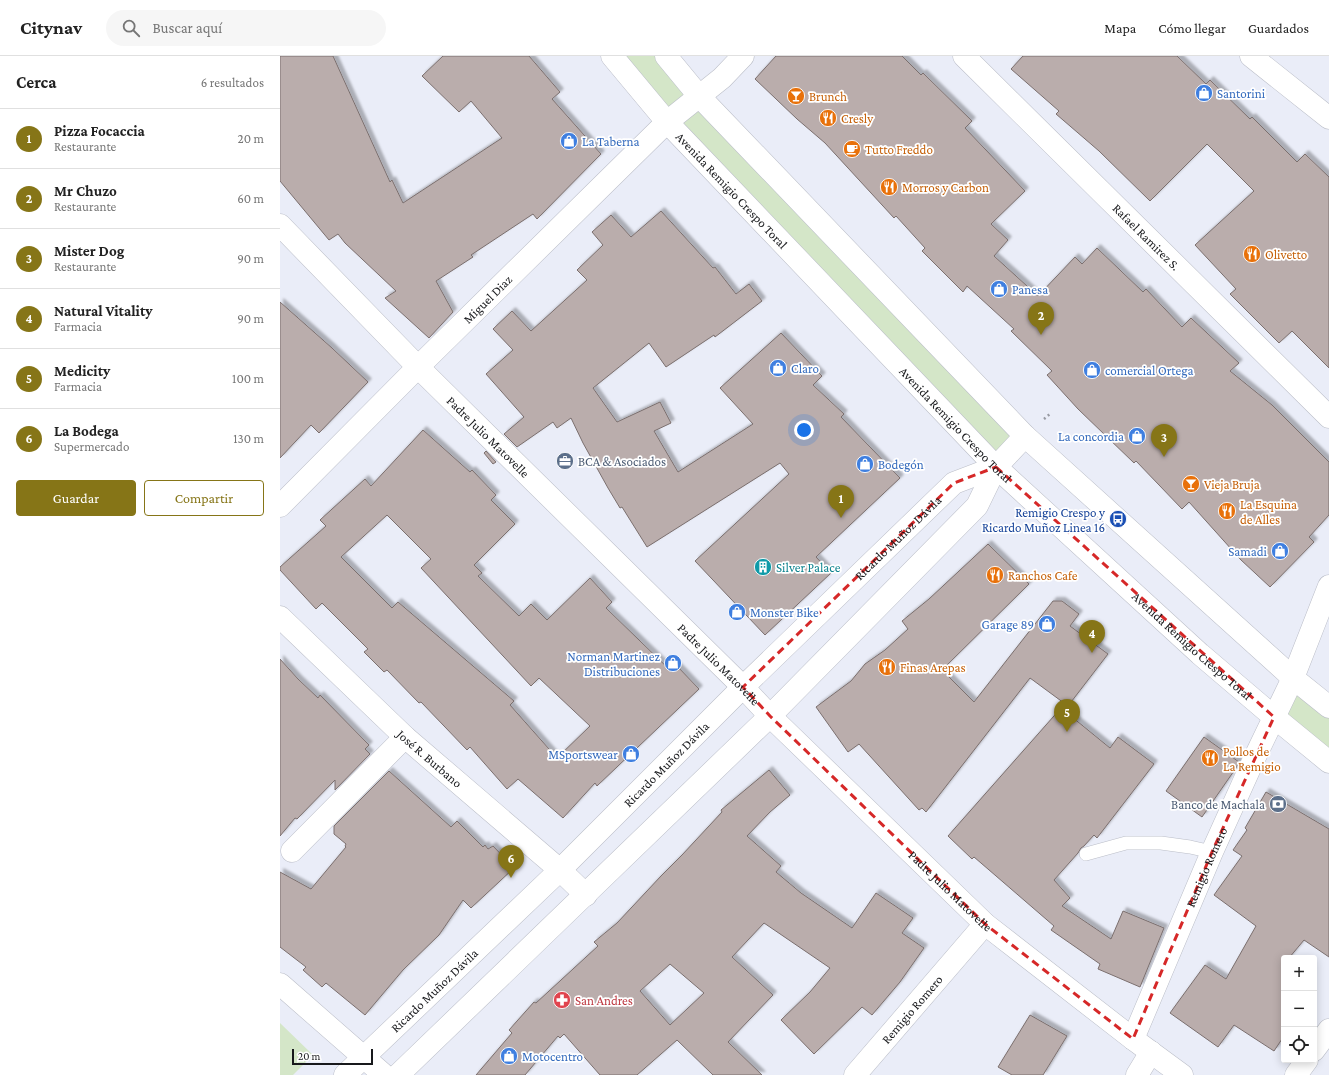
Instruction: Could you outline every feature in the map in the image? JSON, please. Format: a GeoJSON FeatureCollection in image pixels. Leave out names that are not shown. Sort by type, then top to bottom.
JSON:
{"type":"FeatureCollection","features":[{"type":"Feature","properties":{"kind":"street","name":"Avenida Remigio Crespo Toral"},"geometry":{"type":"LineString","coordinates":[[612,56],[667,122],[996,468],[1194,648],[1329,762]]}},
{"type":"Feature","properties":{"kind":"street"},"geometry":{"type":"LineString","coordinates":[[666,56],[699,96],[1025,436],[1293,678],[1329,707]]}},
{"type":"Feature","properties":{"kind":"street","name":"Miguel Diaz"},"geometry":{"type":"LineString","coordinates":[[280,506],[418,367],[667,122],[722,78],[742,56]]}},
{"type":"Feature","properties":{"kind":"street","name":"Rafael Ramirez S."},"geometry":{"type":"LineString","coordinates":[[964,56],[1329,417]]}},
{"type":"Feature","properties":{"kind":"street"},"geometry":{"type":"LineString","coordinates":[[1251,56],[1329,118]]}},
{"type":"Feature","properties":{"kind":"street","name":"Padre Julio Matovelle"},"geometry":{"type":"LineString","coordinates":[[280,225],[418,367],[743,687],[770,716],[985,924],[1133,1039],[1182,1075]]}},
{"type":"Feature","properties":{"kind":"street","name":"Ricardo Muñoz Dávila"},"geometry":{"type":"LineString","coordinates":[[398,1075],[770,716],[977,506],[996,468],[1025,436]]}},
{"type":"Feature","properties":{"kind":"street","name":"Ricardo Muñoz Dávila"},"geometry":{"type":"LineString","coordinates":[[345,1075],[560,870],[743,687],[954,483],[996,468]]}},
{"type":"Feature","properties":{"kind":"street","name":"Remigio Romero"},"geometry":{"type":"LineString","coordinates":[[1133,1039],[1212,852],[1293,678],[1329,586]]}},
{"type":"Feature","properties":{"kind":"street","name":"José R. Burbano"},"geometry":{"type":"LineString","coordinates":[[280,617],[405,737],[560,870],[586,895]]}},
{"type":"Feature","properties":{"kind":"street"},"geometry":{"type":"LineString","coordinates":[[292,851],[405,737]]}},
{"type":"Feature","properties":{"kind":"street","name":"Remigio Romero"},"geometry":{"type":"LineString","coordinates":[[855,1075],[985,924]]}},
{"type":"Feature","properties":{"kind":"street"},"geometry":{"type":"LineString","coordinates":[[280,984],[384,1075]]}},
{"type":"Feature","properties":{"kind":"street"},"geometry":{"type":"LineString","coordinates":[[1317,1046],[1329,1030]]}},
{"type":"Feature","properties":{"kind":"street"},"geometry":{"type":"LineString","coordinates":[[1137,1075],[1151,1052]]}},
{"type":"Feature","properties":{"kind":"street"},"geometry":{"type":"LineString","coordinates":[[1296,1075],[1305,1063]]}},
{"type":"Feature","properties":{"kind":"lane"},"geometry":{"type":"LineString","coordinates":[[1086,854],[1126,843],[1161,843],[1212,852]]}},
{"type":"Feature","properties":{"kind":"highlighted area"},"geometry":{"type":"Polygon","coordinates":[[[996,467],[1274,717],[1212,852],[1133,1039],[985,924],[770,716],[743,687],[954,483],[996,467]]]}},
{"type":"Feature","properties":{"kind":"green space"},"geometry":{"type":"Polygon","coordinates":[[[614,56],[665,56],[698,96],[667,120],[614,56]]]}},
{"type":"Feature","properties":{"kind":"green space"},"geometry":{"type":"Polygon","coordinates":[[[696,104],[1023,438],[996,462],[674,121],[696,104]]]}},
{"type":"Feature","properties":{"kind":"green space"},"geometry":{"type":"Polygon","coordinates":[[[1294,685],[1329,714],[1329,755],[1281,717],[1294,685]]]}},
{"type":"Feature","properties":{"kind":"green space"},"geometry":{"type":"Polygon","coordinates":[[[280,1023],[313,1055],[293,1075],[280,1075],[280,1023]]]}},
{"type":"Feature","properties":{"kind":"building"},"geometry":{"type":"Polygon","coordinates":[[[280,56],[333,56],[390,182],[392,180],[403,203],[502,138],[471,101],[459,112],[422,76],[443,56],[529,56],[560,92],[552,99],[601,154],[537,219],[533,214],[471,255],[473,257],[436,281],[453,312],[429,338],[385,298],[396,291],[345,243],[338,234],[329,240],[280,181],[280,56]]]}},
{"type":"Feature","properties":{"kind":"building"},"geometry":{"type":"Polygon","coordinates":[[[776,56],[902,56],[921,75],[923,73],[972,121],[965,128],[1025,191],[991,224],[1008,240],[994,256],[1038,296],[1075,257],[1082,264],[1097,248],[1143,292],[1146,289],[1182,327],[1191,318],[1239,363],[1230,371],[1272,405],[1329,462],[1329,515],[1309,537],[1314,542],[1270,587],[1241,560],[1189,502],[1182,509],[1136,461],[1134,463],[1078,409],[1047,375],[1052,371],[1011,331],[1014,329],[967,286],[963,292],[922,251],[925,248],[896,216],[894,218],[825,143],[755,79],[776,56]]]}},
{"type":"Feature","properties":{"kind":"building"},"geometry":{"type":"Polygon","coordinates":[[[1023,56],[1177,56],[1206,84],[1210,80],[1250,119],[1252,117],[1297,162],[1305,154],[1329,177],[1329,368],[1292,331],[1279,343],[1230,294],[1236,289],[1195,245],[1254,191],[1207,144],[1150,201],[1099,151],[1056,114],[1059,111],[1011,69],[1023,56]]]}},
{"type":"Feature","properties":{"kind":"building"},"geometry":{"type":"Polygon","coordinates":[[[661,211],[713,268],[715,267],[736,294],[749,284],[762,301],[715,337],[714,335],[666,367],[649,343],[593,388],[617,422],[660,402],[671,423],[654,431],[678,472],[753,424],[720,388],[781,333],[822,376],[813,385],[844,414],[841,417],[900,478],[816,557],[831,573],[765,635],[695,561],[789,474],[780,463],[647,547],[622,507],[620,508],[608,488],[571,418],[557,428],[553,422],[517,447],[504,434],[524,417],[486,374],[513,350],[493,329],[512,311],[531,331],[587,280],[577,270],[603,245],[592,232],[611,215],[631,237],[661,211]]]}},
{"type":"Feature","properties":{"kind":"building"},"geometry":{"type":"Polygon","coordinates":[[[280,302],[368,382],[319,433],[311,425],[280,458],[280,302]]]}},
{"type":"Feature","properties":{"kind":"building"},"geometry":{"type":"Polygon","coordinates":[[[423,430],[470,472],[472,470],[496,495],[491,500],[515,524],[474,565],[482,573],[478,576],[519,616],[531,604],[547,620],[590,578],[612,602],[606,608],[672,672],[677,666],[699,689],[597,786],[595,783],[563,818],[518,779],[507,789],[470,747],[467,750],[421,702],[419,703],[387,670],[384,672],[364,652],[368,649],[322,603],[316,609],[280,570],[280,567],[326,526],[320,520],[365,479],[371,486],[423,430]],[[387,515],[341,557],[392,608],[398,602],[514,701],[510,705],[557,758],[590,726],[539,678],[531,686],[421,568],[431,559],[387,515]]]}},
{"type":"Feature","properties":{"kind":"building"},"geometry":{"type":"Polygon","coordinates":[[[486,451],[496,462],[493,464],[484,453],[486,451]]]}},
{"type":"Feature","properties":{"kind":"building"},"geometry":{"type":"Polygon","coordinates":[[[988,544],[1029,584],[942,670],[974,702],[1053,601],[1062,601],[1079,614],[1070,626],[1108,654],[1068,706],[1030,678],[926,812],[922,808],[919,810],[859,744],[848,752],[816,707],[851,681],[865,664],[885,650],[908,629],[902,621],[929,599],[988,544]]]}},
{"type":"Feature","properties":{"kind":"building"},"geometry":{"type":"Polygon","coordinates":[[[280,659],[318,698],[320,695],[369,745],[365,749],[370,754],[335,790],[335,780],[297,819],[295,818],[280,836],[280,659]]]}},
{"type":"Feature","properties":{"kind":"building"},"geometry":{"type":"Polygon","coordinates":[[[1061,708],[1110,748],[1118,737],[1154,764],[1097,838],[1094,835],[1054,880],[1070,898],[1062,906],[1111,939],[1123,911],[1164,928],[1140,987],[1098,969],[1100,964],[1051,930],[1054,926],[974,857],[972,859],[948,836],[1061,708]]]}},
{"type":"Feature","properties":{"kind":"building"},"geometry":{"type":"Polygon","coordinates":[[[1204,737],[1239,762],[1202,817],[1166,791],[1204,737]]]}},
{"type":"Feature","properties":{"kind":"building"},"geometry":{"type":"Polygon","coordinates":[[[769,770],[790,795],[770,812],[747,836],[781,866],[776,872],[801,893],[852,928],[876,893],[913,918],[902,933],[924,948],[900,982],[872,1015],[862,1007],[814,1054],[781,1020],[810,992],[830,968],[764,923],[732,957],[773,995],[728,1042],[762,1075],[713,1075],[677,1040],[637,1075],[600,1075],[564,1034],[560,1038],[558,1036],[525,1075],[476,1075],[512,1033],[509,1030],[534,1002],[536,1003],[598,946],[594,942],[617,923],[722,812],[721,810],[769,770]],[[670,964],[640,991],[670,1025],[704,993],[670,964]]]}},
{"type":"Feature","properties":{"kind":"building"},"geometry":{"type":"Polygon","coordinates":[[[389,771],[451,827],[457,821],[483,847],[485,845],[488,849],[493,846],[514,868],[471,908],[463,900],[439,935],[403,970],[365,1015],[326,983],[322,987],[303,970],[306,967],[280,947],[280,872],[311,889],[346,847],[346,844],[334,834],[334,826],[389,771]]]}},
{"type":"Feature","properties":{"kind":"building"},"geometry":{"type":"Polygon","coordinates":[[[1266,792],[1329,829],[1329,957],[1304,940],[1292,955],[1281,955],[1281,1040],[1274,1051],[1234,1025],[1218,1047],[1170,1013],[1205,965],[1226,979],[1256,926],[1214,895],[1242,856],[1233,850],[1247,830],[1245,828],[1266,792]]]}},
{"type":"Feature","properties":{"kind":"building"},"geometry":{"type":"Polygon","coordinates":[[[1030,1015],[1067,1036],[1043,1075],[1012,1075],[998,1067],[1030,1015]]]}},
{"type":"Feature","properties":{"kind":"place","name":"Santorini"},"geometry":{"type":"Point","coordinates":[1204,93]}},
{"type":"Feature","properties":{"kind":"place","name":"Brunch"},"geometry":{"type":"Point","coordinates":[796,96]}},
{"type":"Feature","properties":{"kind":"place","name":"Cresly"},"geometry":{"type":"Point","coordinates":[828,118]}},
{"type":"Feature","properties":{"kind":"place","name":"La Taberna"},"geometry":{"type":"Point","coordinates":[569,141]}},
{"type":"Feature","properties":{"kind":"place","name":"Tutto Freddo"},"geometry":{"type":"Point","coordinates":[852,149]}},
{"type":"Feature","properties":{"kind":"place","name":"Morros y Carbon"},"geometry":{"type":"Point","coordinates":[889,187]}},
{"type":"Feature","properties":{"kind":"place","name":"Olivetto"},"geometry":{"type":"Point","coordinates":[1252,254]}},
{"type":"Feature","properties":{"kind":"place","name":"Panesa"},"geometry":{"type":"Point","coordinates":[999,289]}},
{"type":"Feature","properties":{"kind":"place","name":"Mr Chuzo"},"geometry":{"type":"Point","coordinates":[1041,335]}},
{"type":"Feature","properties":{"kind":"place","name":"Claro"},"geometry":{"type":"Point","coordinates":[778,368]}},
{"type":"Feature","properties":{"kind":"place","name":"comercial Ortega"},"geometry":{"type":"Point","coordinates":[1092,370]}},
{"type":"Feature","properties":{"kind":"place","name":"La concordia"},"geometry":{"type":"Point","coordinates":[1137,436]}},
{"type":"Feature","properties":{"kind":"place","name":"Mister Dog"},"geometry":{"type":"Point","coordinates":[1164,457]}},
{"type":"Feature","properties":{"kind":"place","name":"BCA & Asociados"},"geometry":{"type":"Point","coordinates":[565,461]}},
{"type":"Feature","properties":{"kind":"place","name":"Bodegón"},"geometry":{"type":"Point","coordinates":[865,464]}},
{"type":"Feature","properties":{"kind":"place","name":"Vieja Bruja"},"geometry":{"type":"Point","coordinates":[1191,484]}},
{"type":"Feature","properties":{"kind":"place","name":"La Esquina de Alles"},"geometry":{"type":"Point","coordinates":[1227,511]}},
{"type":"Feature","properties":{"kind":"place","name":"Pizza Focaccia"},"geometry":{"type":"Point","coordinates":[841,518]}},
{"type":"Feature","properties":{"kind":"place","name":"Remigio Crespo y Ricardo Muñoz Linea 16"},"geometry":{"type":"Point","coordinates":[1118,519]}},
{"type":"Feature","properties":{"kind":"place","name":"Samadi"},"geometry":{"type":"Point","coordinates":[1280,551]}},
{"type":"Feature","properties":{"kind":"place","name":"Silver Palace"},"geometry":{"type":"Point","coordinates":[763,567]}},
{"type":"Feature","properties":{"kind":"place","name":"Ranchos Cafe"},"geometry":{"type":"Point","coordinates":[995,575]}},
{"type":"Feature","properties":{"kind":"place","name":"Monster Bike"},"geometry":{"type":"Point","coordinates":[737,612]}},
{"type":"Feature","properties":{"kind":"place","name":"Garage 89"},"geometry":{"type":"Point","coordinates":[1047,624]}},
{"type":"Feature","properties":{"kind":"place","name":"Natural Vitality"},"geometry":{"type":"Point","coordinates":[1092,653]}},
{"type":"Feature","properties":{"kind":"place","name":"Norman Martinez Distribuciones"},"geometry":{"type":"Point","coordinates":[673,663]}},
{"type":"Feature","properties":{"kind":"place","name":"Finas Arepas"},"geometry":{"type":"Point","coordinates":[887,667]}},
{"type":"Feature","properties":{"kind":"place","name":"Medicity"},"geometry":{"type":"Point","coordinates":[1067,732]}},
{"type":"Feature","properties":{"kind":"place","name":"MSportswear"},"geometry":{"type":"Point","coordinates":[631,754]}},
{"type":"Feature","properties":{"kind":"place","name":"Pollos de La Remigio"},"geometry":{"type":"Point","coordinates":[1210,758]}},
{"type":"Feature","properties":{"kind":"place","name":"Banco de Machala"},"geometry":{"type":"Point","coordinates":[1278,804]}},
{"type":"Feature","properties":{"kind":"place","name":"La Bodega"},"geometry":{"type":"Point","coordinates":[511,878]}},
{"type":"Feature","properties":{"kind":"place","name":"San Andres"},"geometry":{"type":"Point","coordinates":[562,1000]}},
{"type":"Feature","properties":{"kind":"place","name":"Motocentro"},"geometry":{"type":"Point","coordinates":[509,1056]}}]}
